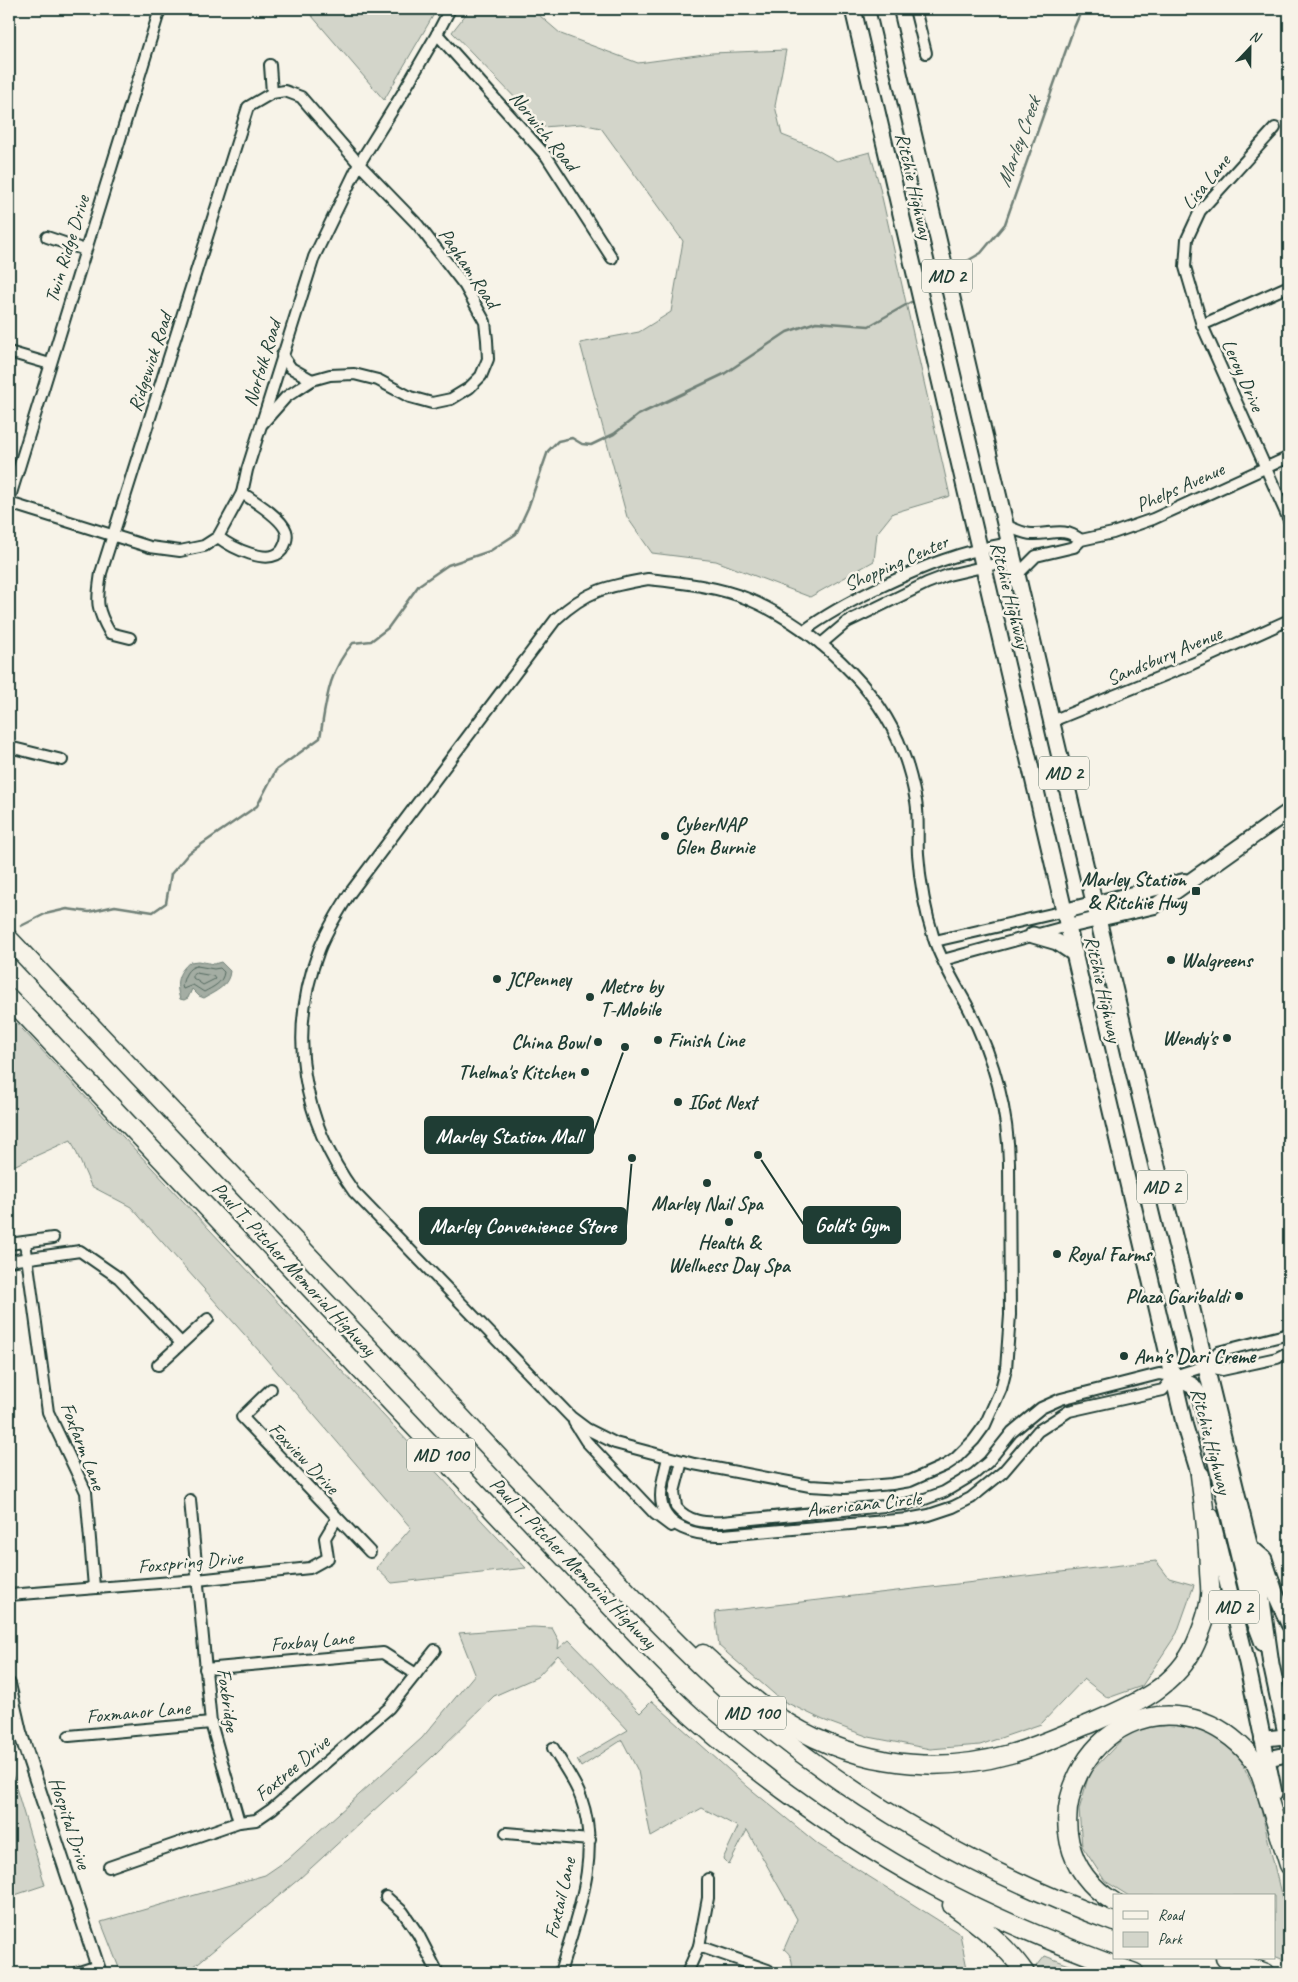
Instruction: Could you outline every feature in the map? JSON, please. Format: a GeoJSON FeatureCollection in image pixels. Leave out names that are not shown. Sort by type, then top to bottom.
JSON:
{"type":"FeatureCollection","features":[{"type":"Feature","properties":{"kind":"highway","name":"Paul T. Pitcher Memorial Highway"},"geometry":{"type":"LineString","coordinates":[[9,939],[604,1569],[715,1682],[818,1766],[884,1809],[951,1849],[1012,1880],[1073,1907],[1113,1922]]}},
{"type":"Feature","properties":{"kind":"highway","name":"Paul T. Pitcher Memorial Highway"},"geometry":{"type":"LineString","coordinates":[[9,998],[653,1678],[692,1716],[797,1800],[863,1845],[908,1872],[996,1918],[1058,1945],[1134,1973]]}},
{"type":"Feature","properties":{"kind":"highway"},"geometry":{"type":"LineString","coordinates":[[604,1569],[775,1715],[804,1732],[833,1746],[863,1756],[898,1764],[935,1766],[972,1762],[1009,1755],[1041,1744],[1133,1706],[1153,1694],[1171,1679],[1196,1644],[1210,1597],[1207,1534],[1200,1475]]}},
{"type":"Feature","properties":{"kind":"highway"},"geometry":{"type":"LineString","coordinates":[[1113,1901],[1092,1885],[1082,1871],[1069,1839],[1068,1805],[1072,1786],[1092,1752],[1104,1739],[1138,1720],[1174,1716],[1192,1718],[1212,1725],[1226,1733],[1241,1746],[1253,1761],[1261,1776],[1289,1865]]}},
{"type":"Feature","properties":{"kind":"highway"},"geometry":{"type":"LineString","coordinates":[[908,1872],[977,1923],[1004,1948],[1025,1973]]}},
{"type":"Feature","properties":{"kind":"highway"},"geometry":{"type":"LineString","coordinates":[[1231,1960],[1262,1971]]}},
{"type":"Feature","properties":{"kind":"highway"},"geometry":{"type":"LineString","coordinates":[[1237,1960],[1262,1971]]}},
{"type":"Feature","properties":{"kind":"main road","name":"Ritchie Highway"},"geometry":{"type":"LineString","coordinates":[[853,9],[1185,1427],[1200,1475],[1245,1653],[1289,1861]]}},
{"type":"Feature","properties":{"kind":"main road","name":"Ritchie Highway"},"geometry":{"type":"LineString","coordinates":[[884,9],[1013,560],[1261,1594],[1270,1664],[1288,1740]]}},
{"type":"Feature","properties":{"kind":"main road"},"geometry":{"type":"LineString","coordinates":[[1068,926],[1155,906],[1289,813]]}},
{"type":"Feature","properties":{"kind":"main road"},"geometry":{"type":"LineString","coordinates":[[1065,910],[1194,878]]}},
{"type":"Feature","properties":{"kind":"main road"},"geometry":{"type":"LineString","coordinates":[[1033,935],[1063,944],[1075,954]]}},
{"type":"Feature","properties":{"kind":"main road"},"geometry":{"type":"LineString","coordinates":[[1174,1376],[1193,1386],[1200,1396],[1254,1620],[1270,1664]]}},
{"type":"Feature","properties":{"kind":"main road"},"geometry":{"type":"LineString","coordinates":[[1249,1546],[1264,1559],[1276,1595],[1289,1624]]}},
{"type":"Feature","properties":{"kind":"main road"},"geometry":{"type":"LineString","coordinates":[[1262,1739],[1288,1740]]}},
{"type":"Feature","properties":{"kind":"main road"},"geometry":{"type":"LineString","coordinates":[[1266,1758],[1289,1754]]}},
{"type":"Feature","properties":{"kind":"street","name":"Twin Ridge Drive"},"geometry":{"type":"LineString","coordinates":[[9,502],[160,9]]}},
{"type":"Feature","properties":{"kind":"street","name":"Norfolk Road"},"geometry":{"type":"LineString","coordinates":[[218,537],[242,493],[247,470],[282,355],[314,257],[359,164],[450,9]]}},
{"type":"Feature","properties":{"kind":"street"},"geometry":{"type":"LineString","coordinates":[[915,9],[926,53]]}},
{"type":"Feature","properties":{"kind":"street","name":"Norwich Road"},"geometry":{"type":"LineString","coordinates":[[437,34],[547,157],[612,258]]}},
{"type":"Feature","properties":{"kind":"street"},"geometry":{"type":"LineString","coordinates":[[270,65],[272,93],[285,91],[301,97],[359,164]]}},
{"type":"Feature","properties":{"kind":"street","name":"Ridgewick Road"},"geometry":{"type":"LineString","coordinates":[[130,638],[110,633],[101,617],[97,600],[102,573],[248,107],[272,93]]}},
{"type":"Feature","properties":{"kind":"street","name":"Lisa Lane"},"geometry":{"type":"LineString","coordinates":[[1202,325],[1185,267],[1187,238],[1200,211],[1275,128]]}},
{"type":"Feature","properties":{"kind":"street","name":"Pagham Road"},"geometry":{"type":"LineString","coordinates":[[261,426],[286,397],[312,380],[330,375],[354,374],[378,380],[410,397],[432,403],[451,399],[469,388],[481,376],[488,359],[485,322],[465,286],[437,247],[385,189],[359,164]]}},
{"type":"Feature","properties":{"kind":"street"},"geometry":{"type":"LineString","coordinates":[[47,237],[85,250]]}},
{"type":"Feature","properties":{"kind":"street"},"geometry":{"type":"LineString","coordinates":[[1202,325],[1289,286]]}},
{"type":"Feature","properties":{"kind":"street","name":"Leroy Drive"},"geometry":{"type":"LineString","coordinates":[[1202,325],[1289,520]]}},
{"type":"Feature","properties":{"kind":"street"},"geometry":{"type":"LineString","coordinates":[[9,352],[50,364]]}},
{"type":"Feature","properties":{"kind":"street"},"geometry":{"type":"LineString","coordinates":[[282,355],[291,368],[312,380]]}},
{"type":"Feature","properties":{"kind":"street","name":"Phelps Avenue"},"geometry":{"type":"LineString","coordinates":[[1017,575],[1036,556],[1074,547],[1081,540],[1113,533],[1153,519],[1289,458]]}},
{"type":"Feature","properties":{"kind":"street"},"geometry":{"type":"LineString","coordinates":[[9,502],[150,547],[180,551],[204,546],[218,537],[231,546],[258,556],[271,556],[280,553],[286,544],[286,532],[278,520],[242,493]]}},
{"type":"Feature","properties":{"kind":"street"},"geometry":{"type":"LineString","coordinates":[[1005,526],[1032,534],[1047,532],[1066,533],[1075,535],[1081,540]]}},
{"type":"Feature","properties":{"kind":"street","name":"Shopping Center"},"geometry":{"type":"LineString","coordinates":[[804,631],[843,605],[922,567],[979,549],[1010,543]]}},
{"type":"Feature","properties":{"kind":"street","name":"Shopping Center"},"geometry":{"type":"LineString","coordinates":[[821,644],[847,622],[948,575],[1013,560]]}},
{"type":"Feature","properties":{"kind":"street"},"geometry":{"type":"LineString","coordinates":[[648,579],[699,585],[748,599],[774,612],[821,644],[860,682],[878,704],[892,727],[903,752],[916,802],[921,884],[927,915],[935,942],[943,960],[968,1007],[983,1041],[999,1086],[1009,1136],[1009,1347],[1006,1369],[993,1408],[974,1440],[956,1459],[930,1474],[910,1481],[892,1484],[845,1488],[818,1487],[668,1458],[616,1444],[587,1429],[571,1417],[354,1192],[333,1160],[314,1116],[304,1068],[302,1043],[304,1015],[311,975],[319,949],[332,922],[350,893],[543,635],[556,619],[573,604],[594,592],[616,585],[648,579]]}},
{"type":"Feature","properties":{"kind":"street","name":"Sandsbury Avenue"},"geometry":{"type":"LineString","coordinates":[[1052,721],[1192,664],[1289,620]]}},
{"type":"Feature","properties":{"kind":"street"},"geometry":{"type":"LineString","coordinates":[[9,747],[62,760]]}},
{"type":"Feature","properties":{"kind":"street"},"geometry":{"type":"LineString","coordinates":[[935,942],[1065,910]]}},
{"type":"Feature","properties":{"kind":"street"},"geometry":{"type":"LineString","coordinates":[[943,960],[1068,926]]}},
{"type":"Feature","properties":{"kind":"street"},"geometry":{"type":"LineString","coordinates":[[9,1244],[53,1238]]}},
{"type":"Feature","properties":{"kind":"street","name":"Foxfarm Lane"},"geometry":{"type":"LineString","coordinates":[[25,1242],[48,1412],[86,1492],[94,1587]]}},
{"type":"Feature","properties":{"kind":"street"},"geometry":{"type":"LineString","coordinates":[[9,1261],[80,1251],[119,1278],[181,1343]]}},
{"type":"Feature","properties":{"kind":"street"},"geometry":{"type":"LineString","coordinates":[[158,1365],[208,1320]]}},
{"type":"Feature","properties":{"kind":"street","name":"Americana Circle"},"geometry":{"type":"LineString","coordinates":[[1206,1366],[1218,1352],[1289,1334]]}},
{"type":"Feature","properties":{"kind":"street","name":"Americana Circle"},"geometry":{"type":"LineString","coordinates":[[682,1461],[674,1492],[676,1507],[690,1519],[699,1522],[722,1522],[905,1504],[944,1492],[974,1474],[988,1462],[1012,1432],[1041,1408],[1061,1399],[1159,1374],[1174,1376],[1206,1366],[1222,1370],[1277,1358],[1289,1352]]}},
{"type":"Feature","properties":{"kind":"street","name":"Americana Circle"},"geometry":{"type":"LineString","coordinates":[[668,1458],[661,1496],[662,1506],[674,1522],[697,1534],[723,1535],[908,1519],[937,1512],[971,1498],[988,1486],[1018,1457],[1038,1431],[1068,1411],[1163,1390],[1174,1376]]}},
{"type":"Feature","properties":{"kind":"street","name":"Foxview Drive"},"geometry":{"type":"LineString","coordinates":[[271,1389],[242,1418],[370,1552]]}},
{"type":"Feature","properties":{"kind":"street"},"geometry":{"type":"LineString","coordinates":[[571,1417],[586,1441],[655,1514],[678,1530],[697,1534]]}},
{"type":"Feature","properties":{"kind":"street","name":"Foxbridge"},"geometry":{"type":"LineString","coordinates":[[190,1500],[210,1723],[239,1822]]}},
{"type":"Feature","properties":{"kind":"street","name":"Foxspring Drive"},"geometry":{"type":"LineString","coordinates":[[9,1595],[197,1580],[310,1568],[328,1558],[325,1538],[337,1518]]}},
{"type":"Feature","properties":{"kind":"street","name":"Foxtree Drive"},"geometry":{"type":"LineString","coordinates":[[108,1866],[239,1822],[256,1820],[272,1809],[389,1708],[435,1650]]}},
{"type":"Feature","properties":{"kind":"street","name":"Foxbay Lane"},"geometry":{"type":"LineString","coordinates":[[205,1669],[383,1653],[416,1674]]}},
{"type":"Feature","properties":{"kind":"street","name":"Hospital Drive"},"geometry":{"type":"LineString","coordinates":[[9,1684],[20,1732],[99,1970]]}},
{"type":"Feature","properties":{"kind":"street","name":"Foxmanor Lane"},"geometry":{"type":"LineString","coordinates":[[69,1736],[210,1723]]}},
{"type":"Feature","properties":{"kind":"street","name":"Foxtail Lane"},"geometry":{"type":"LineString","coordinates":[[553,1748],[580,1797],[590,1840],[584,1890],[560,1973]]}},
{"type":"Feature","properties":{"kind":"street"},"geometry":{"type":"LineString","coordinates":[[506,1833],[590,1840]]}},
{"type":"Feature","properties":{"kind":"street"},"geometry":{"type":"LineString","coordinates":[[687,1973],[700,1946],[708,1898],[708,1879]]}},
{"type":"Feature","properties":{"kind":"street"},"geometry":{"type":"LineString","coordinates":[[386,1897],[404,1912],[418,1934],[438,1973]]}},
{"type":"Feature","properties":{"kind":"street"},"geometry":{"type":"LineString","coordinates":[[700,1946],[768,1970]]}},
{"type":"Feature","properties":{"kind":"street"},"geometry":{"type":"LineString","coordinates":[[76,1973],[99,1970]]}},
{"type":"Feature","properties":{"kind":"green space"},"geometry":{"type":"Polygon","coordinates":[[[306,9],[437,9],[384,100],[306,9]]]}},
{"type":"Feature","properties":{"kind":"green space"},"geometry":{"type":"Polygon","coordinates":[[[470,9],[532,9],[561,34],[638,63],[712,53],[786,50],[775,106],[782,135],[810,146],[837,161],[870,152],[879,184],[950,496],[893,513],[877,533],[874,561],[810,597],[716,561],[652,553],[627,517],[580,343],[639,332],[671,312],[683,241],[601,128],[581,124],[543,127],[452,32],[470,9]]]}},
{"type":"Feature","properties":{"kind":"green space"},"geometry":{"type":"Polygon","coordinates":[[[9,1015],[526,1568],[392,1583],[376,1568],[411,1528],[260,1352],[131,1207],[91,1186],[71,1140],[9,1168],[9,1015]]]}},
{"type":"Feature","properties":{"kind":"green space"},"geometry":{"type":"Polygon","coordinates":[[[1156,1561],[1169,1578],[1194,1585],[1177,1633],[1142,1686],[1108,1698],[1084,1679],[1041,1724],[980,1745],[930,1749],[869,1737],[823,1720],[781,1700],[719,1646],[715,1612],[1156,1561]]]}},
{"type":"Feature","properties":{"kind":"green space"},"geometry":{"type":"Polygon","coordinates":[[[533,1627],[552,1628],[559,1641],[558,1649],[569,1640],[640,1713],[652,1701],[748,1787],[819,1845],[960,1934],[968,1973],[792,1972],[791,1959],[784,1949],[797,1919],[747,1830],[729,1865],[723,1859],[738,1827],[702,1808],[651,1837],[638,1771],[622,1740],[581,1767],[577,1760],[628,1730],[558,1655],[537,1677],[494,1696],[432,1757],[299,1879],[186,1973],[121,1973],[101,1922],[265,1875],[287,1860],[422,1738],[475,1674],[459,1633],[533,1627]]]}},
{"type":"Feature","properties":{"kind":"green space"},"geometry":{"type":"Polygon","coordinates":[[[1177,1725],[1209,1733],[1237,1752],[1258,1797],[1289,1928],[1289,1962],[1276,1957],[1276,1894],[1126,1894],[1105,1881],[1082,1846],[1079,1810],[1089,1774],[1125,1736],[1146,1727],[1177,1725]]]}},
{"type":"Feature","properties":{"kind":"green space"},"geometry":{"type":"Polygon","coordinates":[[[9,1764],[45,1885],[9,1897],[9,1764]]]}},
{"type":"Feature","properties":{"kind":"green space"},"geometry":{"type":"Polygon","coordinates":[[[1045,1956],[1091,1973],[1041,1973],[1037,1966],[1045,1956]]]}},
{"type":"Feature","properties":{"kind":"water"},"geometry":{"type":"Polygon","coordinates":[[[198,961],[214,964],[221,962],[230,971],[227,981],[204,998],[192,989],[188,998],[180,999],[178,979],[180,974],[190,962],[198,961]]]}},
{"type":"Feature","properties":{"kind":"waterway","name":"Marley Creek"},"geometry":{"type":"LineString","coordinates":[[957,267],[981,253],[1005,224],[1082,9]]}},
{"type":"Feature","properties":{"kind":"waterway"},"geometry":{"type":"LineString","coordinates":[[21,926],[45,914],[67,909],[89,912],[115,906],[153,912],[166,903],[171,874],[189,853],[257,806],[276,770],[320,738],[326,700],[333,676],[353,643],[371,641],[388,628],[419,585],[448,565],[490,551],[516,534],[528,508],[548,451],[558,441],[572,438],[582,444],[591,445],[614,434],[638,415],[724,374],[787,332],[816,322],[869,326],[911,302]]}},
{"type":"Feature","properties":{"kind":"place","name":"CyberNAP Glen Burnie"},"geometry":{"type":"Point","coordinates":[665,836]}},
{"type":"Feature","properties":{"kind":"place","name":"Marley Station & Ritchie Hwy"},"geometry":{"type":"Point","coordinates":[1196,891]}},
{"type":"Feature","properties":{"kind":"place","name":"Walgreens"},"geometry":{"type":"Point","coordinates":[1171,960]}},
{"type":"Feature","properties":{"kind":"place","name":"JCPenney"},"geometry":{"type":"Point","coordinates":[497,979]}},
{"type":"Feature","properties":{"kind":"place","name":"Metro by T-Mobile"},"geometry":{"type":"Point","coordinates":[590,997]}},
{"type":"Feature","properties":{"kind":"place","name":"Wendy's"},"geometry":{"type":"Point","coordinates":[1227,1038]}},
{"type":"Feature","properties":{"kind":"place","name":"Finish Line"},"geometry":{"type":"Point","coordinates":[658,1040]}},
{"type":"Feature","properties":{"kind":"place","name":"China Bowl"},"geometry":{"type":"Point","coordinates":[598,1042]}},
{"type":"Feature","properties":{"kind":"place","name":"Marley Station Mall"},"geometry":{"type":"Point","coordinates":[625,1047]}},
{"type":"Feature","properties":{"kind":"place","name":"Thelma's Kitchen"},"geometry":{"type":"Point","coordinates":[585,1072]}},
{"type":"Feature","properties":{"kind":"place","name":"IGot Next"},"geometry":{"type":"Point","coordinates":[678,1102]}},
{"type":"Feature","properties":{"kind":"place","name":"Gold's Gym"},"geometry":{"type":"Point","coordinates":[758,1155]}},
{"type":"Feature","properties":{"kind":"place","name":"Marley Convenience Store"},"geometry":{"type":"Point","coordinates":[632,1158]}},
{"type":"Feature","properties":{"kind":"place","name":"Marley Nail Spa"},"geometry":{"type":"Point","coordinates":[707,1183]}},
{"type":"Feature","properties":{"kind":"place","name":"Health & Wellness Day Spa"},"geometry":{"type":"Point","coordinates":[729,1222]}},
{"type":"Feature","properties":{"kind":"place","name":"Royal Farms"},"geometry":{"type":"Point","coordinates":[1057,1254]}},
{"type":"Feature","properties":{"kind":"place","name":"Plaza Garibaldi"},"geometry":{"type":"Point","coordinates":[1239,1296]}},
{"type":"Feature","properties":{"kind":"place","name":"Ann's Dari Creme"},"geometry":{"type":"Point","coordinates":[1124,1356]}}]}
